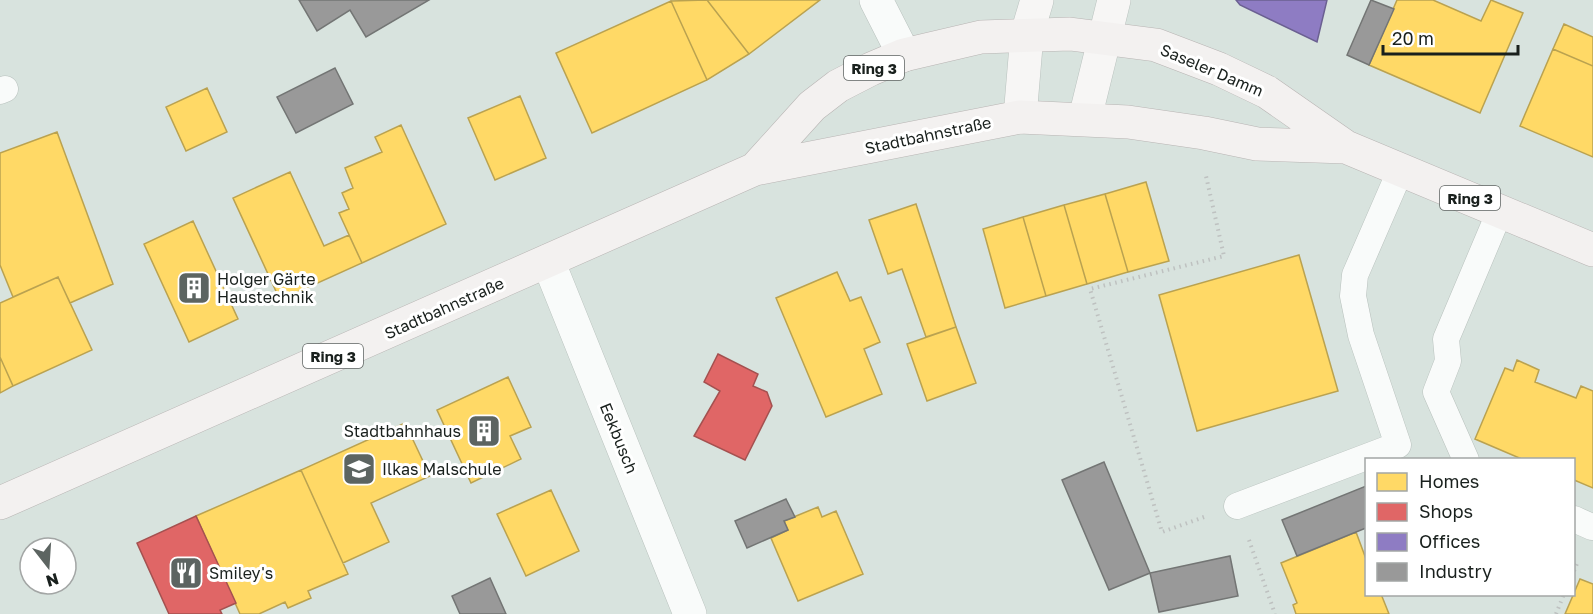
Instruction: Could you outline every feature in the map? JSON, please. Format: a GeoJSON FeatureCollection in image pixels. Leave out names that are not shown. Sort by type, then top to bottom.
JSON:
{"type":"FeatureCollection","features":[{"type":"Feature","properties":{"kind":"main road","name":"Stadtbahnstraße"},"geometry":{"type":"LineString","coordinates":[[755,169],[812,106],[838,86],[904,55],[981,38],[1027,34]]}},
{"type":"Feature","properties":{"kind":"main road","name":"Saseler Damm"},"geometry":{"type":"LineString","coordinates":[[1027,34],[1070,34],[1156,45],[1219,69],[1267,92],[1346,147],[1593,250]]}},
{"type":"Feature","properties":{"kind":"main road","name":"Stadtbahnstraße"},"geometry":{"type":"LineString","coordinates":[[0,503],[755,169],[1020,117]]}},
{"type":"Feature","properties":{"kind":"main road","name":"Saseler Damm"},"geometry":{"type":"LineString","coordinates":[[1020,117],[1085,118],[1204,133],[1257,144],[1346,147]]}},
{"type":"Feature","properties":{"kind":"street"},"geometry":{"type":"LineString","coordinates":[[876,0],[904,55]]}},
{"type":"Feature","properties":{"kind":"street"},"geometry":{"type":"LineString","coordinates":[[1020,117],[1027,34],[1037,0]]}},
{"type":"Feature","properties":{"kind":"street"},"geometry":{"type":"LineString","coordinates":[[1085,118],[1114,0]]}},
{"type":"Feature","properties":{"kind":"street","name":"Eekbusch"},"geometry":{"type":"LineString","coordinates":[[548,261],[690,614]]}},
{"type":"Feature","properties":{"kind":"lane"},"geometry":{"type":"LineString","coordinates":[[1237,506],[1398,445],[1361,336],[1353,296],[1356,275],[1401,169]]}},
{"type":"Feature","properties":{"kind":"lane"},"geometry":{"type":"LineString","coordinates":[[1466,458],[1436,392],[1448,361],[1446,339],[1500,211]]}},
{"type":"Feature","properties":{"kind":"path"},"geometry":{"type":"LineString","coordinates":[[1204,133],[1206,178],[1224,256],[1090,289],[1162,532],[1237,506],[1275,614]]}},
{"type":"Feature","properties":{"kind":"path"},"geometry":{"type":"LineString","coordinates":[[1556,614],[1563,596]]}},
{"type":"Feature","properties":{"kind":"building: Homes"},"geometry":{"type":"Polygon","coordinates":[[[707,0],[820,0],[749,54],[707,0]]]}},
{"type":"Feature","properties":{"kind":"building: Homes"},"geometry":{"type":"Polygon","coordinates":[[[707,0],[749,54],[707,80],[671,1],[707,0]]]}},
{"type":"Feature","properties":{"kind":"building: Homes"},"geometry":{"type":"Polygon","coordinates":[[[1397,0],[1433,0],[1481,21],[1491,0],[1523,13],[1480,113],[1369,65],[1397,0]]]}},
{"type":"Feature","properties":{"kind":"building: Homes"},"geometry":{"type":"Polygon","coordinates":[[[671,1],[707,80],[592,133],[556,53],[671,1]]]}},
{"type":"Feature","properties":{"kind":"building: Homes"},"geometry":{"type":"Polygon","coordinates":[[[1564,24],[1593,37],[1593,66],[1553,49],[1564,24]]]}},
{"type":"Feature","properties":{"kind":"building: Homes"},"geometry":{"type":"Polygon","coordinates":[[[1553,49],[1593,66],[1593,157],[1520,126],[1553,49]]]}},
{"type":"Feature","properties":{"kind":"building: Homes"},"geometry":{"type":"Polygon","coordinates":[[[207,88],[227,132],[186,151],[166,107],[207,88]]]}},
{"type":"Feature","properties":{"kind":"building: Homes"},"geometry":{"type":"Polygon","coordinates":[[[520,96],[546,158],[495,180],[468,118],[520,96]]]}},
{"type":"Feature","properties":{"kind":"building: Homes"},"geometry":{"type":"Polygon","coordinates":[[[401,125],[446,224],[362,263],[339,213],[349,209],[342,193],[353,188],[345,168],[382,152],[375,137],[401,125]]]}},
{"type":"Feature","properties":{"kind":"building: Homes"},"geometry":{"type":"Polygon","coordinates":[[[57,132],[113,284],[70,303],[58,277],[13,297],[0,265],[0,153],[57,132]]]}},
{"type":"Feature","properties":{"kind":"building: Homes"},"geometry":{"type":"Polygon","coordinates":[[[290,172],[324,246],[349,235],[362,263],[280,300],[233,198],[290,172]]]}},
{"type":"Feature","properties":{"kind":"building: Homes"},"geometry":{"type":"Polygon","coordinates":[[[1146,182],[1169,261],[1128,272],[1105,194],[1146,182]]]}},
{"type":"Feature","properties":{"kind":"building: Homes"},"geometry":{"type":"Polygon","coordinates":[[[1105,194],[1128,272],[1087,284],[1064,205],[1105,194]]]}},
{"type":"Feature","properties":{"kind":"building: Homes"},"geometry":{"type":"Polygon","coordinates":[[[916,204],[956,327],[926,337],[902,269],[888,274],[869,220],[916,204]]]}},
{"type":"Feature","properties":{"kind":"building: Homes"},"geometry":{"type":"Polygon","coordinates":[[[1064,205],[1087,284],[1046,296],[1023,217],[1064,205]]]}},
{"type":"Feature","properties":{"kind":"building: Homes"},"geometry":{"type":"Polygon","coordinates":[[[1023,217],[1046,296],[1005,308],[983,229],[1023,217]]]}},
{"type":"Feature","properties":{"kind":"building: Homes","name":"Holger Gärte Haustechnik"},"geometry":{"type":"Polygon","coordinates":[[[193,221],[238,319],[189,342],[144,244],[193,221]]]}},
{"type":"Feature","properties":{"kind":"building: Homes"},"geometry":{"type":"Polygon","coordinates":[[[1299,255],[1338,391],[1197,431],[1159,295],[1299,255]]]}},
{"type":"Feature","properties":{"kind":"building: Homes"},"geometry":{"type":"Polygon","coordinates":[[[837,272],[850,301],[861,297],[880,342],[864,349],[882,394],[826,417],[776,298],[837,272]]]}},
{"type":"Feature","properties":{"kind":"building: Homes"},"geometry":{"type":"Polygon","coordinates":[[[58,277],[92,350],[13,386],[0,357],[0,303],[58,277]]]}},
{"type":"Feature","properties":{"kind":"building: Homes"},"geometry":{"type":"Polygon","coordinates":[[[956,327],[976,383],[927,401],[907,344],[956,327]]]}},
{"type":"Feature","properties":{"kind":"building: Homes"},"geometry":{"type":"Polygon","coordinates":[[[0,357],[13,386],[0,393],[0,357]]]}},
{"type":"Feature","properties":{"kind":"building: Homes"},"geometry":{"type":"Polygon","coordinates":[[[1517,360],[1539,370],[1535,382],[1576,398],[1581,386],[1593,391],[1593,488],[1575,480],[1575,458],[1519,458],[1475,439],[1505,368],[1513,371],[1517,360]]]}},
{"type":"Feature","properties":{"kind":"building: Homes","name":"Stadtbahnhaus"},"geometry":{"type":"Polygon","coordinates":[[[508,377],[531,427],[510,436],[521,459],[471,483],[437,410],[508,377]]]}},
{"type":"Feature","properties":{"kind":"building: Homes"},"geometry":{"type":"Polygon","coordinates":[[[405,423],[430,476],[371,503],[389,542],[343,563],[301,470],[405,423]]]}},
{"type":"Feature","properties":{"kind":"building: Homes"},"geometry":{"type":"Polygon","coordinates":[[[301,470],[348,574],[308,591],[311,598],[288,608],[285,602],[259,614],[240,614],[196,516],[301,470]]]}},
{"type":"Feature","properties":{"kind":"building: Homes"},"geometry":{"type":"Polygon","coordinates":[[[551,490],[579,551],[526,576],[497,514],[551,490]]]}},
{"type":"Feature","properties":{"kind":"building: Homes"},"geometry":{"type":"Polygon","coordinates":[[[818,507],[822,517],[836,511],[863,574],[798,601],[771,538],[788,530],[784,521],[818,507]]]}},
{"type":"Feature","properties":{"kind":"building: Homes"},"geometry":{"type":"Polygon","coordinates":[[[1356,532],[1365,556],[1365,596],[1382,596],[1389,614],[1296,614],[1293,605],[1297,603],[1281,563],[1356,532]]]}},
{"type":"Feature","properties":{"kind":"building: Homes"},"geometry":{"type":"Polygon","coordinates":[[[1580,579],[1593,584],[1593,614],[1565,614],[1573,596],[1575,596],[1580,579]]]}},
{"type":"Feature","properties":{"kind":"building: Shops"},"geometry":{"type":"Polygon","coordinates":[[[718,354],[758,374],[753,386],[767,392],[772,406],[745,460],[694,436],[720,391],[704,382],[718,354]]]}},
{"type":"Feature","properties":{"kind":"building: Shops","name":"Smiley's"},"geometry":{"type":"Polygon","coordinates":[[[196,516],[236,603],[220,610],[222,614],[169,614],[137,543],[196,516]]]}},
{"type":"Feature","properties":{"kind":"building: Offices"},"geometry":{"type":"Polygon","coordinates":[[[1236,0],[1327,0],[1317,42],[1240,5],[1236,0]]]}},
{"type":"Feature","properties":{"kind":"building: Industry"},"geometry":{"type":"Polygon","coordinates":[[[299,0],[429,0],[366,37],[350,10],[317,31],[299,0]]]}},
{"type":"Feature","properties":{"kind":"building: Industry"},"geometry":{"type":"Polygon","coordinates":[[[1371,0],[1394,9],[1369,65],[1347,55],[1371,0]]]}},
{"type":"Feature","properties":{"kind":"building: Industry"},"geometry":{"type":"Polygon","coordinates":[[[335,68],[353,104],[296,133],[277,97],[335,68]]]}},
{"type":"Feature","properties":{"kind":"building: Industry"},"geometry":{"type":"Polygon","coordinates":[[[1104,462],[1150,573],[1109,590],[1062,480],[1104,462]]]}},
{"type":"Feature","properties":{"kind":"building: Industry"},"geometry":{"type":"Polygon","coordinates":[[[1365,486],[1365,528],[1297,556],[1282,520],[1365,486]]]}},
{"type":"Feature","properties":{"kind":"building: Industry"},"geometry":{"type":"Polygon","coordinates":[[[786,499],[795,517],[784,521],[788,530],[747,548],[735,521],[786,499]]]}},
{"type":"Feature","properties":{"kind":"building: Industry"},"geometry":{"type":"Polygon","coordinates":[[[1230,556],[1238,596],[1159,612],[1150,573],[1230,556]]]}},
{"type":"Feature","properties":{"kind":"building: Industry"},"geometry":{"type":"Polygon","coordinates":[[[490,578],[506,614],[460,614],[452,596],[490,578]]]}},
{"type":"Feature","properties":{"kind":"place","name":"Holger Gärte Haustechnik"},"geometry":{"type":"Point","coordinates":[194,288]}},
{"type":"Feature","properties":{"kind":"place","name":"Stadtbahnhaus"},"geometry":{"type":"Point","coordinates":[484,431]}},
{"type":"Feature","properties":{"kind":"place","name":"Ilkas Malschule"},"geometry":{"type":"Point","coordinates":[359,469]}},
{"type":"Feature","properties":{"kind":"place","name":"Smiley's"},"geometry":{"type":"Point","coordinates":[186,573]}}]}
